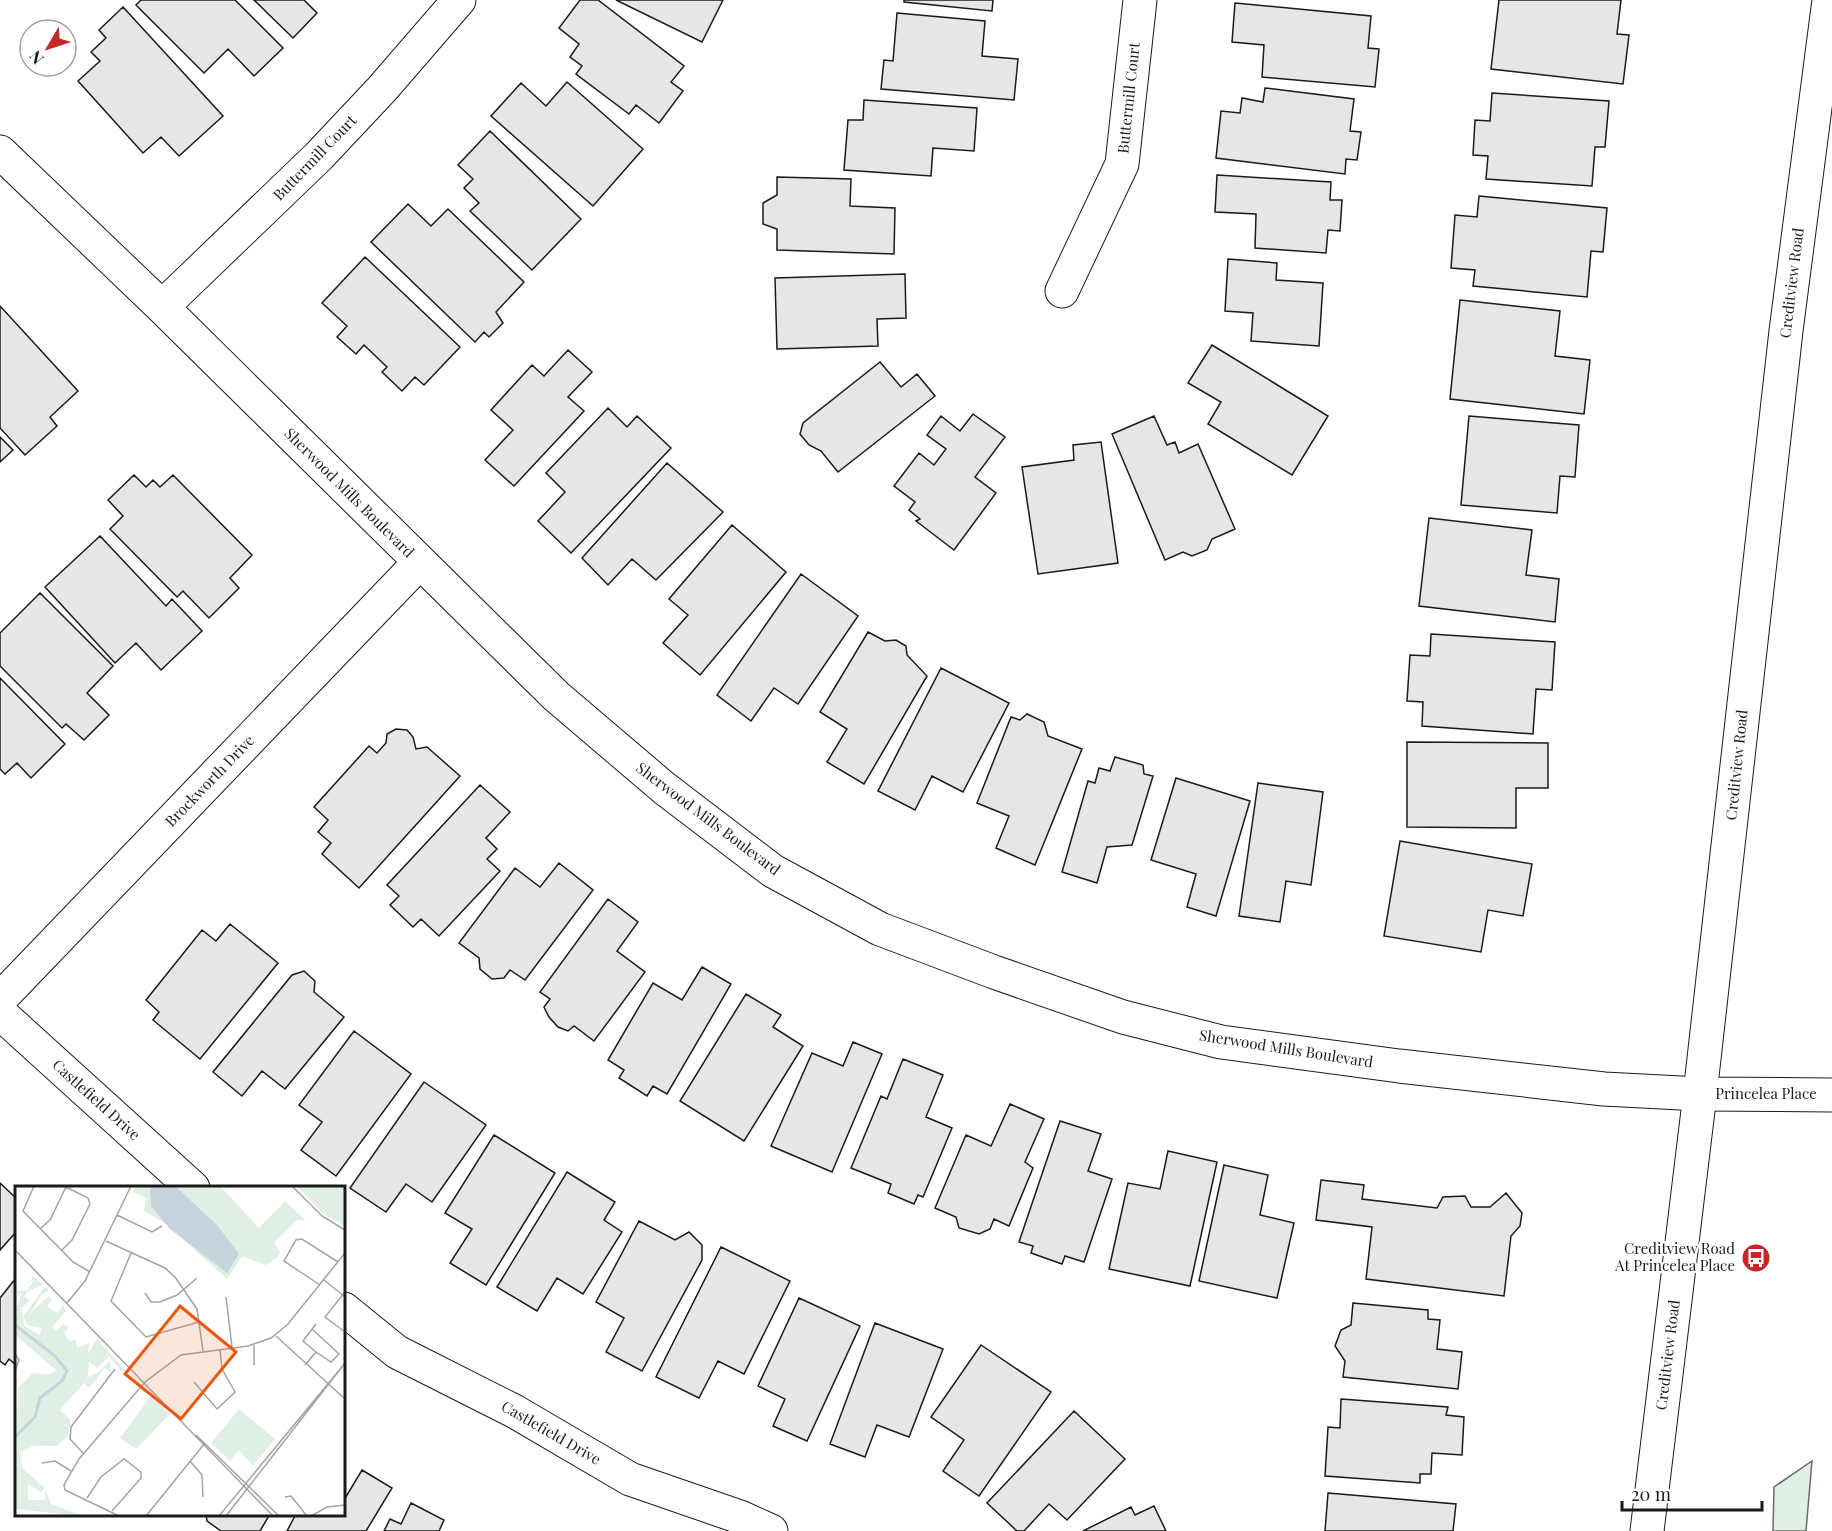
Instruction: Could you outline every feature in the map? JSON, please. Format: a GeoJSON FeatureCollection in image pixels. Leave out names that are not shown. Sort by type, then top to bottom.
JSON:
{"type":"FeatureCollection","features":[{"type":"Feature","properties":{"kind":"street","name":"Buttermill Court"},"geometry":{"type":"LineString","coordinates":[[162,308],[319,156],[382,89],[459,0]]}},
{"type":"Feature","properties":{"kind":"street","name":"Buttermill Court"},"geometry":{"type":"LineString","coordinates":[[1062,291],[1122,164],[1140,0]]}},
{"type":"Feature","properties":{"kind":"street","name":"Creditview Road"},"geometry":{"type":"LineString","coordinates":[[1647,1531],[1700,1094],[1786,331],[1829,0]]}},
{"type":"Feature","properties":{"kind":"street","name":"Sherwood Mills Boulevard"},"geometry":{"type":"LineString","coordinates":[[0,152],[556,696],[664,788],[773,871],[880,928],[994,972],[1123,1017],[1221,1042],[1399,1066],[1604,1089],[1700,1094]]}},
{"type":"Feature","properties":{"kind":"street","name":"Brockworth Drive"},"geometry":{"type":"LineString","coordinates":[[0,999],[420,562]]}},
{"type":"Feature","properties":{"kind":"street","name":"Castlefield Drive"},"geometry":{"type":"LineString","coordinates":[[0,1013],[191,1186]]}},
{"type":"Feature","properties":{"kind":"street","name":"Princelea Place"},"geometry":{"type":"LineString","coordinates":[[1700,1094],[1832,1095]]}},
{"type":"Feature","properties":{"kind":"street","name":"Castlefield Drive"},"geometry":{"type":"LineString","coordinates":[[345,1310],[397,1352],[514,1411],[630,1479],[740,1517],[771,1531]]}},
{"type":"Feature","properties":{"kind":"green space"},"geometry":{"type":"Polygon","coordinates":[[[1812,1461],[1806,1531],[1773,1531],[1774,1487],[1812,1461]]]}},
{"type":"Feature","properties":{"kind":"building"},"geometry":{"type":"Polygon","coordinates":[[[141,0],[235,0],[283,48],[254,76],[228,49],[204,73],[136,5],[141,0]]]}},
{"type":"Feature","properties":{"kind":"building"},"geometry":{"type":"Polygon","coordinates":[[[254,0],[304,0],[317,13],[293,38],[254,0]]]}},
{"type":"Feature","properties":{"kind":"building"},"geometry":{"type":"Polygon","coordinates":[[[580,0],[598,0],[684,66],[671,82],[683,91],[659,123],[636,105],[629,114],[576,74],[582,66],[570,57],[579,44],[559,28],[580,0]]]}},
{"type":"Feature","properties":{"kind":"building"},"geometry":{"type":"Polygon","coordinates":[[[616,0],[723,0],[702,42],[616,0]]]}},
{"type":"Feature","properties":{"kind":"building"},"geometry":{"type":"Polygon","coordinates":[[[904,0],[993,0],[992,11],[904,2],[904,0]]]}},
{"type":"Feature","properties":{"kind":"building"},"geometry":{"type":"Polygon","coordinates":[[[1499,0],[1621,0],[1617,34],[1629,35],[1623,84],[1491,69],[1499,0]]]}},
{"type":"Feature","properties":{"kind":"building"},"geometry":{"type":"Polygon","coordinates":[[[1235,3],[1371,16],[1368,48],[1379,49],[1375,87],[1262,77],[1264,45],[1232,42],[1235,3]]]}},
{"type":"Feature","properties":{"kind":"building"},"geometry":{"type":"Polygon","coordinates":[[[123,7],[223,116],[179,156],[161,137],[143,153],[78,81],[100,61],[91,52],[106,38],[99,30],[123,7]]]}},
{"type":"Feature","properties":{"kind":"building"},"geometry":{"type":"Polygon","coordinates":[[[897,13],[985,21],[982,56],[1018,59],[1014,100],[881,89],[884,60],[893,61],[897,13]]]}},
{"type":"Feature","properties":{"kind":"building"},"geometry":{"type":"Polygon","coordinates":[[[567,82],[643,149],[593,206],[491,116],[521,83],[546,106],[567,82]]]}},
{"type":"Feature","properties":{"kind":"building"},"geometry":{"type":"Polygon","coordinates":[[[1265,88],[1354,99],[1350,131],[1361,132],[1357,160],[1346,159],[1345,174],[1216,158],[1221,111],[1240,113],[1242,98],[1263,102],[1265,88]]]}},
{"type":"Feature","properties":{"kind":"building"},"geometry":{"type":"Polygon","coordinates":[[[1492,93],[1609,101],[1605,147],[1595,147],[1592,186],[1486,179],[1488,156],[1473,155],[1475,120],[1490,121],[1492,93]]]}},
{"type":"Feature","properties":{"kind":"building"},"geometry":{"type":"Polygon","coordinates":[[[864,100],[977,108],[974,151],[933,148],[931,176],[844,170],[848,120],[863,120],[864,100]]]}},
{"type":"Feature","properties":{"kind":"building"},"geometry":{"type":"Polygon","coordinates":[[[490,131],[581,219],[532,270],[470,211],[479,203],[464,188],[473,179],[458,165],[490,131]]]}},
{"type":"Feature","properties":{"kind":"building"},"geometry":{"type":"Polygon","coordinates":[[[1217,175],[1331,182],[1330,200],[1342,200],[1340,231],[1328,230],[1326,253],[1255,248],[1256,214],[1215,212],[1217,175]]]}},
{"type":"Feature","properties":{"kind":"building"},"geometry":{"type":"Polygon","coordinates":[[[777,177],[851,179],[850,206],[895,208],[894,254],[777,250],[777,229],[763,224],[763,203],[777,195],[777,177]]]}},
{"type":"Feature","properties":{"kind":"building"},"geometry":{"type":"Polygon","coordinates":[[[1479,196],[1607,208],[1603,252],[1591,251],[1587,297],[1473,286],[1475,270],[1451,268],[1455,215],[1477,217],[1479,196]]]}},
{"type":"Feature","properties":{"kind":"building"},"geometry":{"type":"Polygon","coordinates":[[[408,204],[431,226],[448,209],[524,282],[496,312],[503,323],[489,337],[484,332],[475,342],[371,242],[408,204]]]}},
{"type":"Feature","properties":{"kind":"building"},"geometry":{"type":"Polygon","coordinates":[[[365,257],[460,347],[424,385],[415,377],[402,391],[382,372],[387,367],[364,345],[356,354],[337,337],[347,326],[322,303],[365,257]]]}},
{"type":"Feature","properties":{"kind":"building"},"geometry":{"type":"Polygon","coordinates":[[[1228,259],[1277,263],[1276,280],[1323,283],[1319,346],[1251,341],[1253,313],[1225,311],[1228,259]]]}},
{"type":"Feature","properties":{"kind":"building"},"geometry":{"type":"Polygon","coordinates":[[[905,274],[906,318],[877,319],[878,346],[777,349],[775,278],[905,274]]]}},
{"type":"Feature","properties":{"kind":"building"},"geometry":{"type":"Polygon","coordinates":[[[1460,300],[1560,311],[1555,356],[1590,360],[1584,414],[1450,399],[1460,300]]]}},
{"type":"Feature","properties":{"kind":"building"},"geometry":{"type":"Polygon","coordinates":[[[0,306],[78,391],[50,417],[57,426],[25,455],[0,428],[0,306]]]}},
{"type":"Feature","properties":{"kind":"building"},"geometry":{"type":"Polygon","coordinates":[[[1212,345],[1328,416],[1292,475],[1208,424],[1221,402],[1188,383],[1212,345]]]}},
{"type":"Feature","properties":{"kind":"building"},"geometry":{"type":"Polygon","coordinates":[[[568,350],[592,372],[568,397],[584,411],[514,486],[485,460],[513,430],[491,410],[532,365],[544,376],[568,350]]]}},
{"type":"Feature","properties":{"kind":"building"},"geometry":{"type":"Polygon","coordinates":[[[880,362],[901,387],[917,374],[935,396],[838,472],[821,451],[809,445],[800,434],[803,423],[880,362]]]}},
{"type":"Feature","properties":{"kind":"building"},"geometry":{"type":"Polygon","coordinates":[[[608,408],[627,427],[637,416],[671,448],[571,553],[538,521],[565,492],[546,473],[608,408]]]}},
{"type":"Feature","properties":{"kind":"building"},"geometry":{"type":"Polygon","coordinates":[[[973,414],[1005,437],[975,477],[996,493],[954,550],[916,521],[920,519],[909,510],[915,502],[894,486],[919,453],[934,465],[946,449],[927,435],[941,416],[960,431],[973,414]]]}},
{"type":"Feature","properties":{"kind":"building"},"geometry":{"type":"Polygon","coordinates":[[[1154,416],[1167,445],[1175,442],[1179,453],[1198,444],[1235,529],[1212,539],[1207,550],[1192,556],[1183,552],[1165,560],[1112,434],[1154,416]]]}},
{"type":"Feature","properties":{"kind":"building"},"geometry":{"type":"Polygon","coordinates":[[[1469,416],[1579,425],[1575,477],[1560,476],[1557,513],[1461,505],[1469,416]]]}},
{"type":"Feature","properties":{"kind":"building"},"geometry":{"type":"Polygon","coordinates":[[[0,437],[13,450],[0,462],[0,437]]]}},
{"type":"Feature","properties":{"kind":"building"},"geometry":{"type":"Polygon","coordinates":[[[1101,442],[1118,563],[1038,574],[1022,467],[1074,460],[1073,445],[1101,442]]]}},
{"type":"Feature","properties":{"kind":"building"},"geometry":{"type":"Polygon","coordinates":[[[667,463],[723,512],[656,580],[632,559],[608,585],[582,558],[667,463]]]}},
{"type":"Feature","properties":{"kind":"building"},"geometry":{"type":"Polygon","coordinates":[[[134,475],[146,487],[153,480],[160,487],[173,475],[252,555],[230,578],[239,588],[209,618],[183,591],[177,597],[110,529],[123,516],[108,500],[134,475]]]}},
{"type":"Feature","properties":{"kind":"building"},"geometry":{"type":"Polygon","coordinates":[[[1429,518],[1532,530],[1526,575],[1559,579],[1555,622],[1419,606],[1429,518]]]}},
{"type":"Feature","properties":{"kind":"building"},"geometry":{"type":"Polygon","coordinates":[[[732,525],[786,572],[700,675],[663,643],[688,615],[669,599],[732,525]]]}},
{"type":"Feature","properties":{"kind":"building"},"geometry":{"type":"Polygon","coordinates":[[[100,536],[166,606],[172,599],[202,631],[161,670],[136,643],[115,663],[45,587],[100,536]]]}},
{"type":"Feature","properties":{"kind":"building"},"geometry":{"type":"Polygon","coordinates":[[[801,574],[858,616],[798,704],[774,688],[751,721],[717,695],[801,574]]]}},
{"type":"Feature","properties":{"kind":"building"},"geometry":{"type":"Polygon","coordinates":[[[40,593],[113,666],[87,693],[109,715],[84,740],[66,724],[62,728],[0,666],[0,633],[40,593]]]}},
{"type":"Feature","properties":{"kind":"building"},"geometry":{"type":"Polygon","coordinates":[[[868,632],[885,641],[896,640],[906,646],[907,655],[927,676],[864,784],[827,762],[847,729],[820,712],[868,632]]]}},
{"type":"Feature","properties":{"kind":"building"},"geometry":{"type":"Polygon","coordinates":[[[1431,634],[1555,642],[1552,690],[1536,689],[1533,734],[1422,726],[1423,702],[1407,701],[1410,655],[1430,656],[1431,634]]]}},
{"type":"Feature","properties":{"kind":"building"},"geometry":{"type":"Polygon","coordinates":[[[941,668],[1009,703],[963,792],[932,776],[915,810],[878,791],[941,668]]]}},
{"type":"Feature","properties":{"kind":"building"},"geometry":{"type":"Polygon","coordinates":[[[0,678],[65,744],[31,778],[17,763],[5,774],[0,769],[0,678]]]}},
{"type":"Feature","properties":{"kind":"building"},"geometry":{"type":"Polygon","coordinates":[[[1027,714],[1044,722],[1048,736],[1082,749],[1035,865],[996,848],[1009,816],[977,803],[1011,717],[1020,720],[1027,714]]]}},
{"type":"Feature","properties":{"kind":"building"},"geometry":{"type":"Polygon","coordinates":[[[396,729],[407,730],[413,737],[416,749],[427,747],[460,776],[359,888],[322,854],[331,843],[318,832],[328,820],[314,807],[369,746],[377,753],[386,743],[387,734],[396,729]]]}},
{"type":"Feature","properties":{"kind":"building"},"geometry":{"type":"Polygon","coordinates":[[[1407,742],[1548,743],[1548,788],[1516,788],[1516,828],[1407,827],[1407,742]]]}},
{"type":"Feature","properties":{"kind":"building"},"geometry":{"type":"Polygon","coordinates":[[[1115,757],[1143,765],[1144,774],[1153,776],[1132,845],[1107,847],[1097,883],[1062,872],[1088,781],[1095,783],[1099,768],[1110,771],[1115,757]]]}},
{"type":"Feature","properties":{"kind":"building"},"geometry":{"type":"Polygon","coordinates":[[[1176,778],[1250,801],[1216,916],[1187,907],[1196,874],[1151,860],[1176,778]]]}},
{"type":"Feature","properties":{"kind":"building"},"geometry":{"type":"Polygon","coordinates":[[[1258,783],[1323,792],[1311,885],[1286,881],[1280,922],[1239,916],[1258,783]]]}},
{"type":"Feature","properties":{"kind":"building"},"geometry":{"type":"Polygon","coordinates":[[[480,785],[510,812],[486,838],[497,849],[487,859],[500,871],[439,936],[421,919],[413,927],[390,905],[399,896],[387,885],[480,785]]]}},
{"type":"Feature","properties":{"kind":"building"},"geometry":{"type":"Polygon","coordinates":[[[1400,841],[1532,864],[1523,916],[1488,910],[1481,952],[1384,936],[1400,841]]]}},
{"type":"Feature","properties":{"kind":"building"},"geometry":{"type":"Polygon","coordinates":[[[559,863],[593,890],[525,980],[510,970],[504,978],[492,979],[480,969],[479,958],[459,943],[515,868],[540,887],[559,863]]]}},
{"type":"Feature","properties":{"kind":"building"},"geometry":{"type":"Polygon","coordinates":[[[608,899],[638,922],[617,951],[645,972],[594,1041],[574,1026],[568,1031],[558,1027],[544,1007],[550,999],[540,992],[608,899]]]}},
{"type":"Feature","properties":{"kind":"building"},"geometry":{"type":"Polygon","coordinates":[[[230,924],[278,963],[200,1059],[153,1020],[159,1012],[146,1000],[202,930],[216,941],[230,924]]]}},
{"type":"Feature","properties":{"kind":"building"},"geometry":{"type":"Polygon","coordinates":[[[702,967],[731,984],[667,1094],[653,1086],[647,1096],[619,1078],[624,1070],[608,1060],[653,983],[682,1000],[702,967]]]}},
{"type":"Feature","properties":{"kind":"building"},"geometry":{"type":"Polygon","coordinates":[[[304,971],[315,981],[314,992],[344,1017],[285,1089],[262,1071],[242,1096],[213,1072],[292,975],[304,971]]]}},
{"type":"Feature","properties":{"kind":"building"},"geometry":{"type":"Polygon","coordinates":[[[746,994],[781,1015],[773,1027],[803,1046],[744,1141],[680,1101],[746,994]]]}},
{"type":"Feature","properties":{"kind":"building"},"geometry":{"type":"Polygon","coordinates":[[[354,1031],[411,1074],[336,1176],[301,1150],[322,1122],[299,1105],[354,1031]]]}},
{"type":"Feature","properties":{"kind":"building"},"geometry":{"type":"Polygon","coordinates":[[[853,1042],[882,1054],[832,1172],[771,1146],[812,1053],[843,1066],[853,1042]]]}},
{"type":"Feature","properties":{"kind":"building"},"geometry":{"type":"Polygon","coordinates":[[[903,1059],[943,1075],[926,1117],[952,1128],[923,1197],[918,1195],[914,1204],[888,1193],[891,1184],[851,1168],[881,1096],[887,1099],[903,1059]]]}},
{"type":"Feature","properties":{"kind":"building"},"geometry":{"type":"Polygon","coordinates":[[[424,1082],[486,1125],[432,1202],[406,1184],[386,1212],[350,1188],[424,1082]]]}},
{"type":"Feature","properties":{"kind":"building"},"geometry":{"type":"Polygon","coordinates":[[[1010,1104],[1044,1119],[1025,1162],[1033,1168],[1009,1226],[994,1219],[990,1229],[979,1234],[959,1228],[956,1217],[935,1208],[966,1135],[991,1146],[1010,1104]]]}},
{"type":"Feature","properties":{"kind":"building"},"geometry":{"type":"Polygon","coordinates":[[[1060,1121],[1101,1134],[1088,1171],[1112,1179],[1084,1262],[1065,1256],[1062,1264],[1031,1253],[1033,1246],[1019,1242],[1060,1121]]]}},
{"type":"Feature","properties":{"kind":"building"},"geometry":{"type":"Polygon","coordinates":[[[494,1135],[555,1173],[486,1285],[450,1263],[472,1229],[445,1213],[494,1135]]]}},
{"type":"Feature","properties":{"kind":"building"},"geometry":{"type":"Polygon","coordinates":[[[1168,1151],[1217,1162],[1190,1286],[1109,1269],[1128,1183],[1160,1189],[1168,1151]]]}},
{"type":"Feature","properties":{"kind":"building"},"geometry":{"type":"Polygon","coordinates":[[[1224,1165],[1268,1175],[1260,1215],[1294,1223],[1277,1298],[1199,1281],[1224,1165]]]}},
{"type":"Feature","properties":{"kind":"building"},"geometry":{"type":"Polygon","coordinates":[[[567,1172],[615,1202],[604,1220],[622,1232],[583,1294],[557,1278],[537,1311],[497,1287],[567,1172]]]}},
{"type":"Feature","properties":{"kind":"building"},"geometry":{"type":"Polygon","coordinates":[[[1321,1180],[1364,1185],[1362,1199],[1437,1208],[1443,1197],[1465,1196],[1471,1207],[1490,1207],[1506,1193],[1522,1213],[1520,1226],[1511,1236],[1504,1296],[1366,1279],[1372,1227],[1316,1220],[1321,1180]]]}},
{"type":"Feature","properties":{"kind":"building"},"geometry":{"type":"Polygon","coordinates":[[[0,1183],[15,1197],[15,1233],[0,1250],[0,1183]]]}},
{"type":"Feature","properties":{"kind":"building"},"geometry":{"type":"Polygon","coordinates":[[[639,1221],[675,1240],[689,1232],[702,1245],[702,1260],[642,1371],[606,1352],[624,1318],[596,1302],[639,1221]]]}},
{"type":"Feature","properties":{"kind":"building"},"geometry":{"type":"Polygon","coordinates":[[[721,1247],[790,1281],[744,1374],[718,1361],[699,1398],[656,1377],[721,1247]]]}},
{"type":"Feature","properties":{"kind":"building"},"geometry":{"type":"Polygon","coordinates":[[[15,1279],[15,1364],[9,1359],[5,1365],[0,1361],[0,1298],[15,1279]]]}},
{"type":"Feature","properties":{"kind":"building"},"geometry":{"type":"Polygon","coordinates":[[[799,1298],[860,1326],[807,1441],[773,1426],[785,1399],[758,1386],[799,1298]]]}},
{"type":"Feature","properties":{"kind":"building"},"geometry":{"type":"Polygon","coordinates":[[[1353,1303],[1428,1310],[1428,1319],[1440,1320],[1437,1349],[1462,1352],[1458,1389],[1343,1377],[1345,1361],[1335,1346],[1341,1330],[1351,1325],[1353,1303]]]}},
{"type":"Feature","properties":{"kind":"building"},"geometry":{"type":"Polygon","coordinates":[[[875,1323],[943,1349],[909,1437],[877,1425],[865,1457],[830,1444],[875,1323]]]}},
{"type":"Feature","properties":{"kind":"building"},"geometry":{"type":"Polygon","coordinates":[[[981,1345],[1051,1392],[979,1496],[943,1471],[964,1440],[931,1417],[981,1345]]]}},
{"type":"Feature","properties":{"kind":"building"},"geometry":{"type":"Polygon","coordinates":[[[1341,1399],[1448,1407],[1446,1415],[1464,1417],[1462,1455],[1432,1453],[1431,1474],[1420,1474],[1420,1483],[1325,1476],[1328,1427],[1340,1428],[1341,1399]]]}},
{"type":"Feature","properties":{"kind":"building"},"geometry":{"type":"Polygon","coordinates":[[[1074,1411],[1125,1459],[1067,1520],[1049,1504],[1024,1531],[1017,1531],[987,1503],[1074,1411]]]}},
{"type":"Feature","properties":{"kind":"building"},"geometry":{"type":"Polygon","coordinates":[[[362,1470],[392,1488],[366,1531],[287,1531],[295,1516],[345,1516],[345,1498],[362,1470]]]}},
{"type":"Feature","properties":{"kind":"building"},"geometry":{"type":"Polygon","coordinates":[[[1328,1493],[1456,1504],[1453,1531],[1325,1531],[1328,1493]]]}},
{"type":"Feature","properties":{"kind":"building"},"geometry":{"type":"Polygon","coordinates":[[[411,1503],[444,1520],[439,1531],[384,1531],[390,1519],[401,1524],[411,1503]]]}},
{"type":"Feature","properties":{"kind":"building"},"geometry":{"type":"Polygon","coordinates":[[[1154,1506],[1166,1531],[1083,1531],[1131,1507],[1135,1515],[1154,1506]]]}},
{"type":"Feature","properties":{"kind":"building"},"geometry":{"type":"Polygon","coordinates":[[[206,1516],[269,1516],[260,1531],[221,1531],[207,1521],[206,1516]]]}},
{"type":"Feature","properties":{"kind":"place","name":"Creditview Road At Princelea Place"},"geometry":{"type":"Point","coordinates":[1756,1258]}}]}
